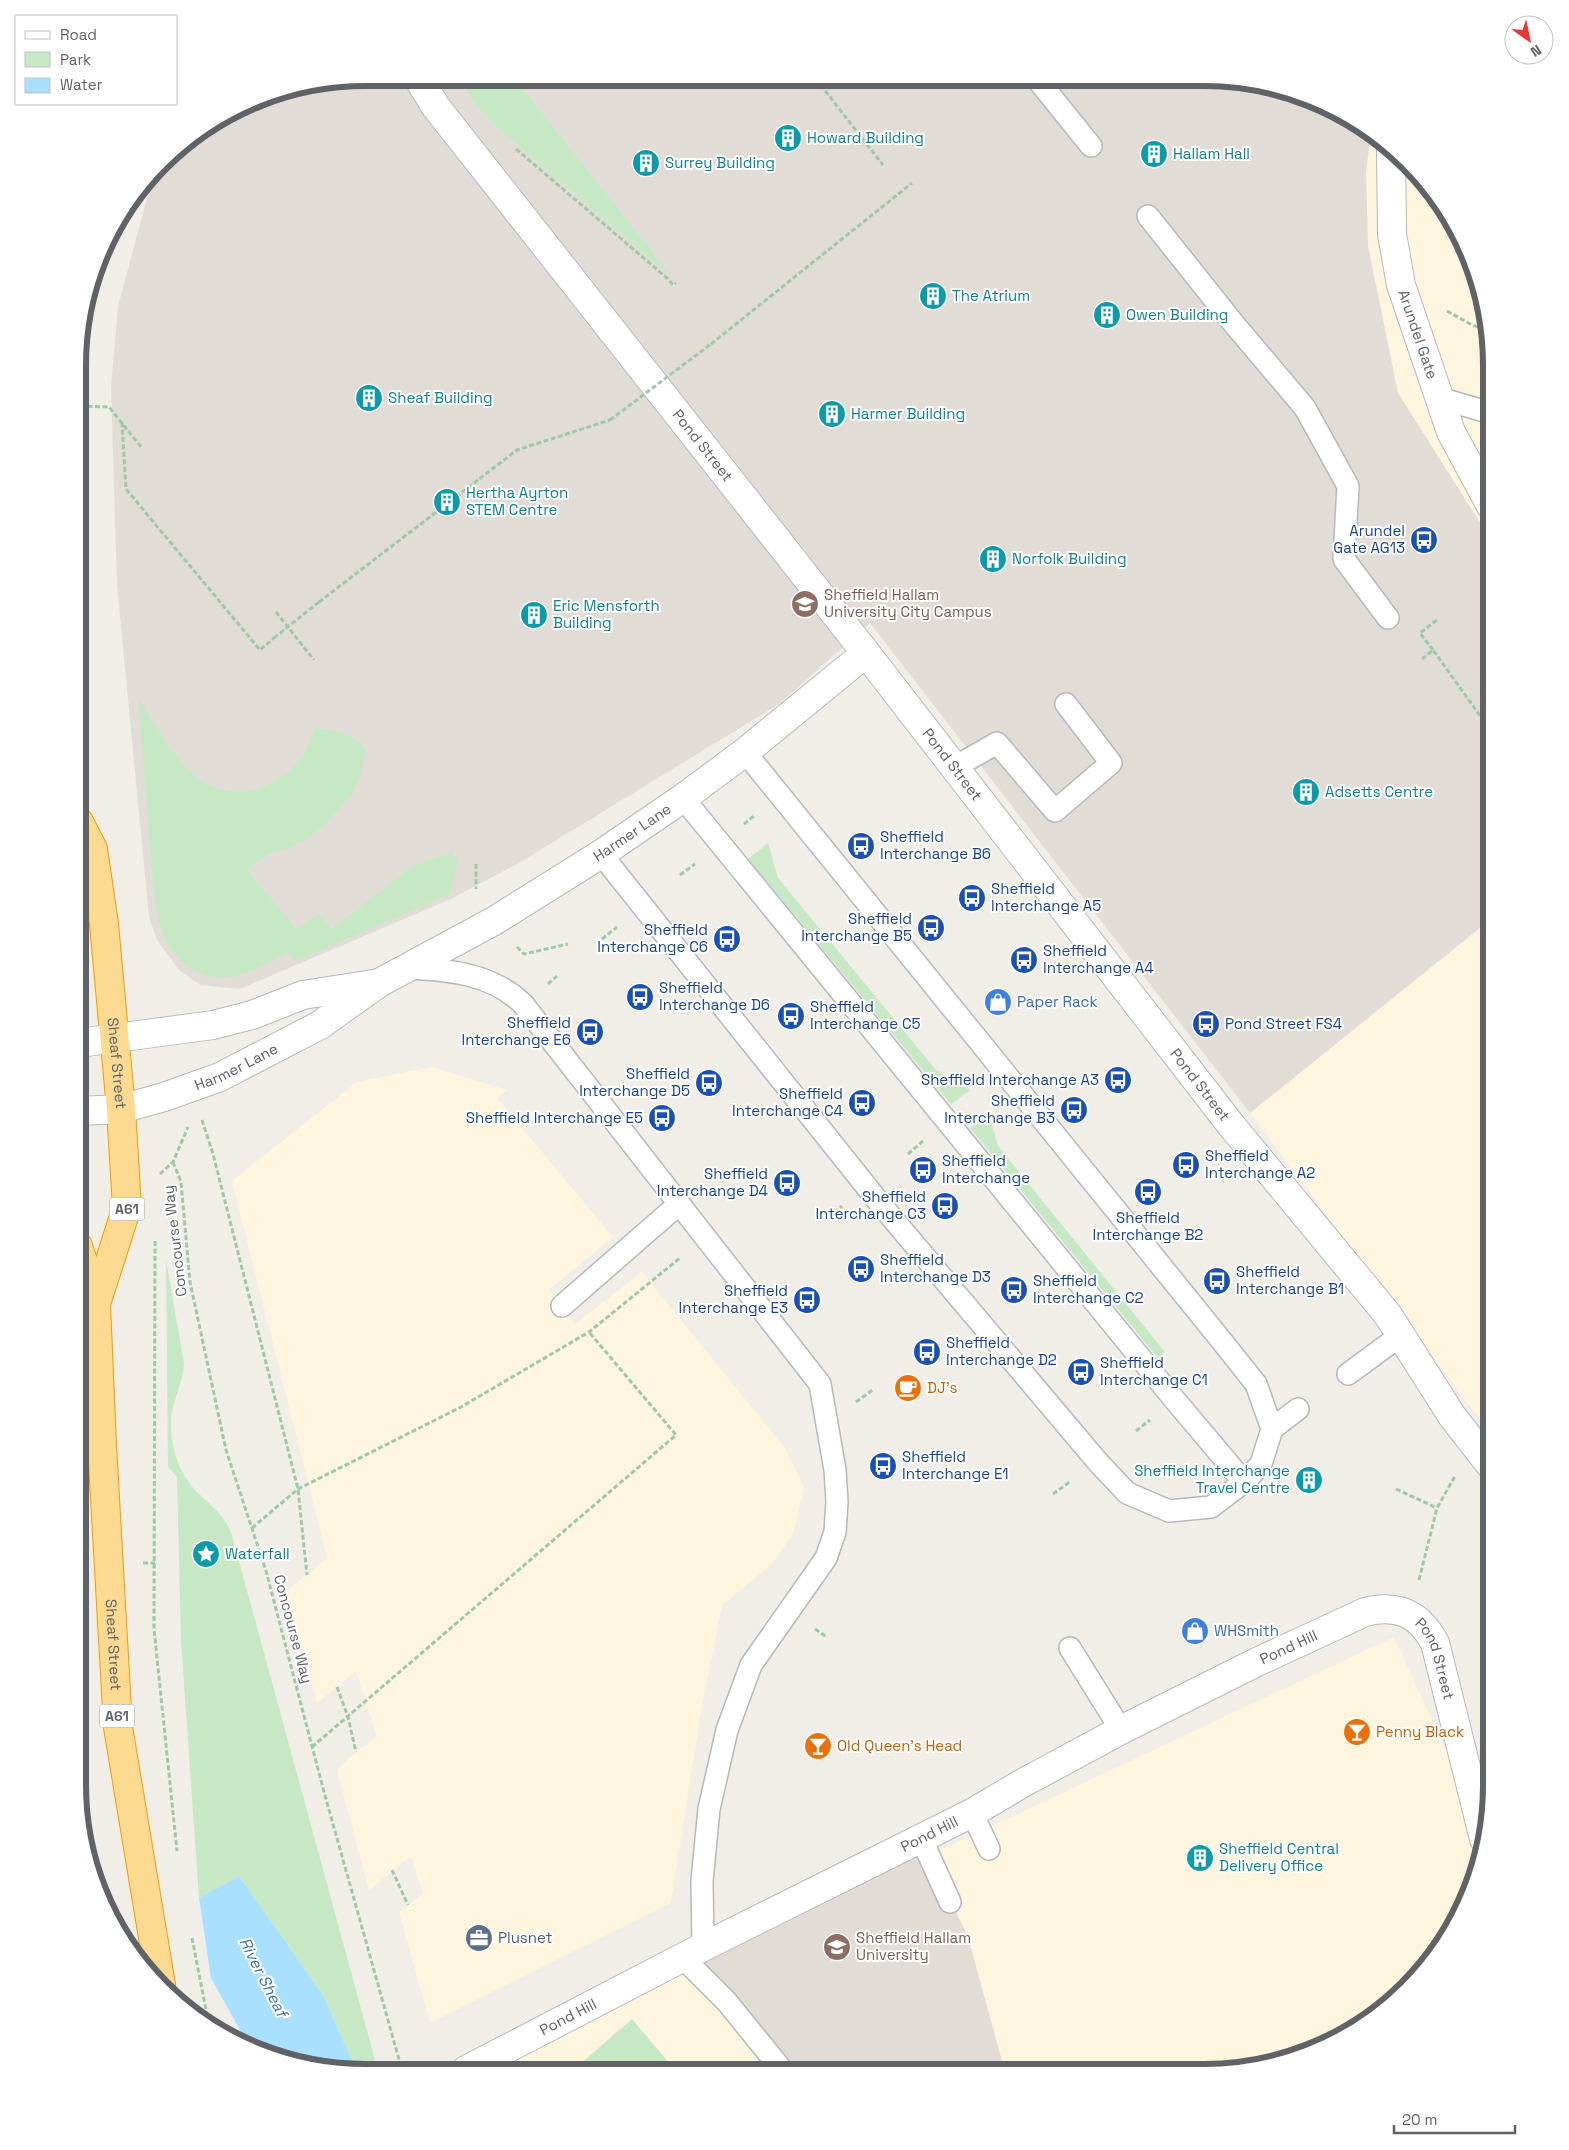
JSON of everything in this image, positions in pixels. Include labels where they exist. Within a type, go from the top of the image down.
[{"type":"highway","name":"Sheaf Street","points":[[86,836],[93,849],[104,924],[121,1109],[127,1207],[96,1304]]},
{"type":"highway","name":"Sheaf Street","points":[[86,1272],[96,1304],[102,1455],[118,1727],[159,1972]]},
{"type":"street","name":"Pond Street","points":[[423,86],[436,107],[866,653],[1231,1125],[1388,1315],[1438,1395],[1483,1457]]},
{"type":"street","name":"Arundel Gate","points":[[1391,159],[1392,234],[1402,285],[1451,432],[1483,491]]},
{"type":"street","name":"Harmer Lane","points":[[86,1112],[121,1109],[164,1097],[220,1077],[320,1025],[379,983],[410,968],[494,921],[601,854],[683,798],[745,752],[866,653]]},
{"type":"street","name":"Harmer Lane","points":[[86,1042],[214,1025],[252,1015],[303,995],[379,983]]},
{"type":"street","name":"Pond Hill","points":[[478,2064],[693,1952],[972,1813],[1121,1730],[1257,1662],[1365,1612],[1381,1608],[1396,1609]]},
{"type":"street","name":"Pond Street","points":[[1396,1609],[1420,1621],[1429,1632],[1434,1643],[1480,1822]]},
{"type":"lane","points":[[1043,86],[1091,146]]},
{"type":"lane","points":[[1148,216],[1234,324],[1305,408],[1348,486],[1344,559],[1388,618]]},
{"type":"lane","points":[[1439,398],[1483,411]]},
{"type":"lane","points":[[955,767],[997,743],[1054,811],[1111,763],[1066,704]]},
{"type":"lane","points":[[745,752],[1256,1384],[1272,1429]]},
{"type":"lane","points":[[683,798],[1244,1482]]},
{"type":"lane","points":[[601,854],[882,1206],[1097,1461],[1127,1493],[1169,1511],[1210,1507],[1244,1482],[1261,1464],[1272,1429],[1298,1409]]},
{"type":"lane","points":[[410,968],[439,969],[469,974],[500,986],[523,1004],[820,1384],[835,1470],[837,1502],[835,1532],[826,1558],[750,1665],[727,1730],[709,1809],[693,1952],[727,2002],[777,2064]]},
{"type":"lane","points":[[562,1306],[679,1204]]},
{"type":"lane","points":[[1348,1374],[1401,1335]]},
{"type":"lane","points":[[1070,1648],[1121,1730]]},
{"type":"lane","points":[[972,1813],[989,1849]]},
{"type":"lane","points":[[922,1838],[950,1902]]},
{"type":"path","points":[[821,86],[883,165]]},
{"type":"path","points":[[509,142],[673,285],[676,283]]},
{"type":"path","points":[[122,422],[126,489],[260,650],[319,602],[517,450],[610,420],[711,344],[912,184]]},
{"type":"path","points":[[86,406],[110,406],[141,447]]},
{"type":"path","points":[[276,612],[314,660]]},
{"type":"path","points":[[1437,620],[1420,633],[1483,720]]},
{"type":"path","points":[[1422,659],[1433,650]]},
{"type":"path","points":[[213,1154],[298,1489],[307,1574]]},
{"type":"path","name":"Concourse Way","points":[[155,1178],[173,1162],[181,1182],[190,1282],[226,1450],[266,1571],[312,1747],[400,2064]]},
{"type":"path","points":[[155,1237],[154,1629],[178,1860]]},
{"type":"path","points":[[252,1528],[298,1489],[461,1407],[589,1332],[705,1238]]},
{"type":"path","points":[[312,1747],[676,1435],[589,1332]]},
{"type":"path","points":[[1396,1609],[1417,1587],[1437,1508],[1454,1477],[1483,1462]]},
{"type":"path","points":[[1396,1489],[1437,1508]]},
{"type":"path","points":[[337,1687],[348,1717],[356,1752]]},
{"type":"path","points":[[392,1870],[408,1906]]},
{"type":"path","points":[[191,1935],[206,2014]]},
{"type":"shaded area","name":"Sheffield Hallam University City Campus","points":[[366,86],[1203,86],[1240,89],[1276,96],[1327,115],[1359,133],[1370,141],[1366,172],[1368,246],[1398,393],[1483,527],[1483,925],[1250,1113],[870,623],[779,704],[519,863],[453,898],[240,989],[200,985],[179,970],[157,940],[149,917],[117,585],[111,387],[118,306],[149,189],[168,168],[210,133],[242,115],[276,101],[329,89]]},
{"type":"shaded area","points":[[1370,141],[1401,168],[1436,210],[1454,242],[1468,276],[1477,311],[1482,347],[1483,527],[1398,393],[1368,246],[1366,172]]},
{"type":"shaded area","points":[[1483,925],[1483,1423],[1250,1113]]},
{"type":"shaded area","points":[[432,1067],[507,1090],[497,1098],[613,1237],[550,1289],[575,1324],[642,1272],[785,1448],[804,1487],[794,1532],[773,1563],[722,1605],[700,1717],[671,1903],[430,2023],[399,1912],[423,1894],[411,1856],[369,1890],[337,1770],[356,1752],[377,1737],[356,1671],[317,1703],[287,1591],[327,1558],[232,1181],[357,1082]]},
{"type":"shaded area","name":"Sheffield Central Delivery Office","points":[[1394,1637],[1479,1825],[1468,1874],[1454,1908],[1436,1940],[1413,1969],[1388,1994],[1359,2017],[1327,2035],[1276,2054],[1240,2061],[1203,2064],[486,2064]]},
{"type":"shaded area","name":"Sheffield Hallam University","points":[[921,1838],[968,1937],[1003,2064],[775,2064],[683,1958]]},
{"type":"green space","points":[[465,86],[520,86],[674,279],[491,122],[473,101]]},
{"type":"green space","points":[[138,698],[172,750],[195,776],[212,786],[231,791],[249,791],[267,785],[283,776],[297,763],[308,747],[314,728],[343,733],[355,739],[366,750],[359,780],[351,795],[325,825],[308,838],[288,849],[268,854],[247,870],[297,930],[318,913],[332,929],[411,867],[452,852],[458,861],[450,894],[294,962],[289,953],[245,973],[227,978],[210,977],[195,971],[171,949],[162,931],[156,907]]},
{"type":"green space","points":[[768,843],[778,878],[936,1070],[970,1090],[951,1104],[748,859]]},
{"type":"green space","points":[[989,1113],[998,1146],[1165,1352],[1158,1358],[970,1128]]},
{"type":"green space","points":[[166,1260],[184,1363],[171,1419],[172,1439],[176,1458],[190,1484],[220,1514],[231,1532],[375,2060],[364,2064],[353,2063],[323,1995],[239,1876],[199,1898],[181,1641],[177,1477],[168,1467]]},
{"type":"green space","points":[[632,2019],[670,2064],[580,2064]]},
{"type":"water","name":"River Sheaf","points":[[239,1876],[323,1995],[353,2063],[293,2054],[243,2035],[211,1978],[199,1898]]},
{"type":"place","name":"Howard Building","points":[[788,138]]},
{"type":"place","name":"Hallam Hall","points":[[1154,154]]},
{"type":"place","name":"Surrey Building","points":[[646,163]]},
{"type":"place","name":"The Atrium","points":[[933,296]]},
{"type":"place","name":"Owen Building","points":[[1107,315]]},
{"type":"place","name":"Sheaf Building","points":[[369,398]]},
{"type":"place","name":"Harmer Building","points":[[832,414]]},
{"type":"place","name":"Hertha Ayrton STEM Centre","points":[[447,502]]},
{"type":"place","name":"Arundel Gate AG13","points":[[1424,540]]},
{"type":"place","name":"Norfolk Building","points":[[993,559]]},
{"type":"place","name":"Sheffield Hallam University City Campus","points":[[805,604]]},
{"type":"place","name":"Eric Mensforth Building","points":[[534,615]]},
{"type":"place","name":"Adsetts Centre","points":[[1306,792]]},
{"type":"place","name":"Sheffield Interchange B6","points":[[861,846]]},
{"type":"place","name":"Sheffield Interchange A5","points":[[972,898]]},
{"type":"place","name":"Sheffield Interchange B5","points":[[931,928]]},
{"type":"place","name":"Sheffield Interchange C6","points":[[727,939]]},
{"type":"place","name":"Sheffield Interchange A4","points":[[1024,960]]},
{"type":"place","name":"Sheffield Interchange D6","points":[[640,997]]},
{"type":"place","name":"Paper Rack","points":[[998,1002]]},
{"type":"place","name":"Sheffield Interchange C5","points":[[791,1016]]},
{"type":"place","name":"Pond Street FS4","points":[[1206,1024]]},
{"type":"place","name":"Sheffield Interchange E6","points":[[590,1032]]},
{"type":"place","name":"Sheffield Interchange A3","points":[[1118,1080]]},
{"type":"place","name":"Sheffield Interchange D5","points":[[709,1083]]},
{"type":"place","name":"Sheffield Interchange C4","points":[[862,1103]]},
{"type":"place","name":"Sheffield Interchange B3","points":[[1074,1110]]},
{"type":"place","name":"Sheffield Interchange E5","points":[[662,1118]]},
{"type":"place","name":"Sheffield Interchange A2","points":[[1186,1165]]},
{"type":"place","name":"Sheffield Interchange","points":[[923,1170]]},
{"type":"place","name":"Sheffield Interchange D4","points":[[787,1183]]},
{"type":"place","name":"Sheffield Interchange B2","points":[[1148,1192]]},
{"type":"place","name":"Sheffield Interchange C3","points":[[945,1206]]},
{"type":"place","name":"Sheffield Interchange D3","points":[[861,1269]]},
{"type":"place","name":"Sheffield Interchange B1","points":[[1217,1281]]},
{"type":"place","name":"Sheffield Interchange C2","points":[[1014,1290]]},
{"type":"place","name":"Sheffield Interchange E3","points":[[807,1300]]},
{"type":"place","name":"Sheffield Interchange D2","points":[[927,1352]]},
{"type":"place","name":"Sheffield Interchange C1","points":[[1081,1372]]},
{"type":"place","name":"DJ’s","points":[[908,1388]]},
{"type":"place","name":"Sheffield Interchange E1","points":[[883,1466]]},
{"type":"place","name":"Sheffield Interchange Travel Centre","points":[[1309,1480]]},
{"type":"place","name":"Waterfall","points":[[206,1554]]},
{"type":"place","name":"WHSmith","points":[[1195,1631]]},
{"type":"place","name":"Penny Black","points":[[1357,1732]]},
{"type":"place","name":"Old Queen's Head","points":[[818,1746]]},
{"type":"place","name":"Sheffield Central Delivery Office","points":[[1200,1858]]},
{"type":"place","name":"Plusnet","points":[[479,1938]]},
{"type":"place","name":"Sheffield Hallam University","points":[[837,1947]]}]
